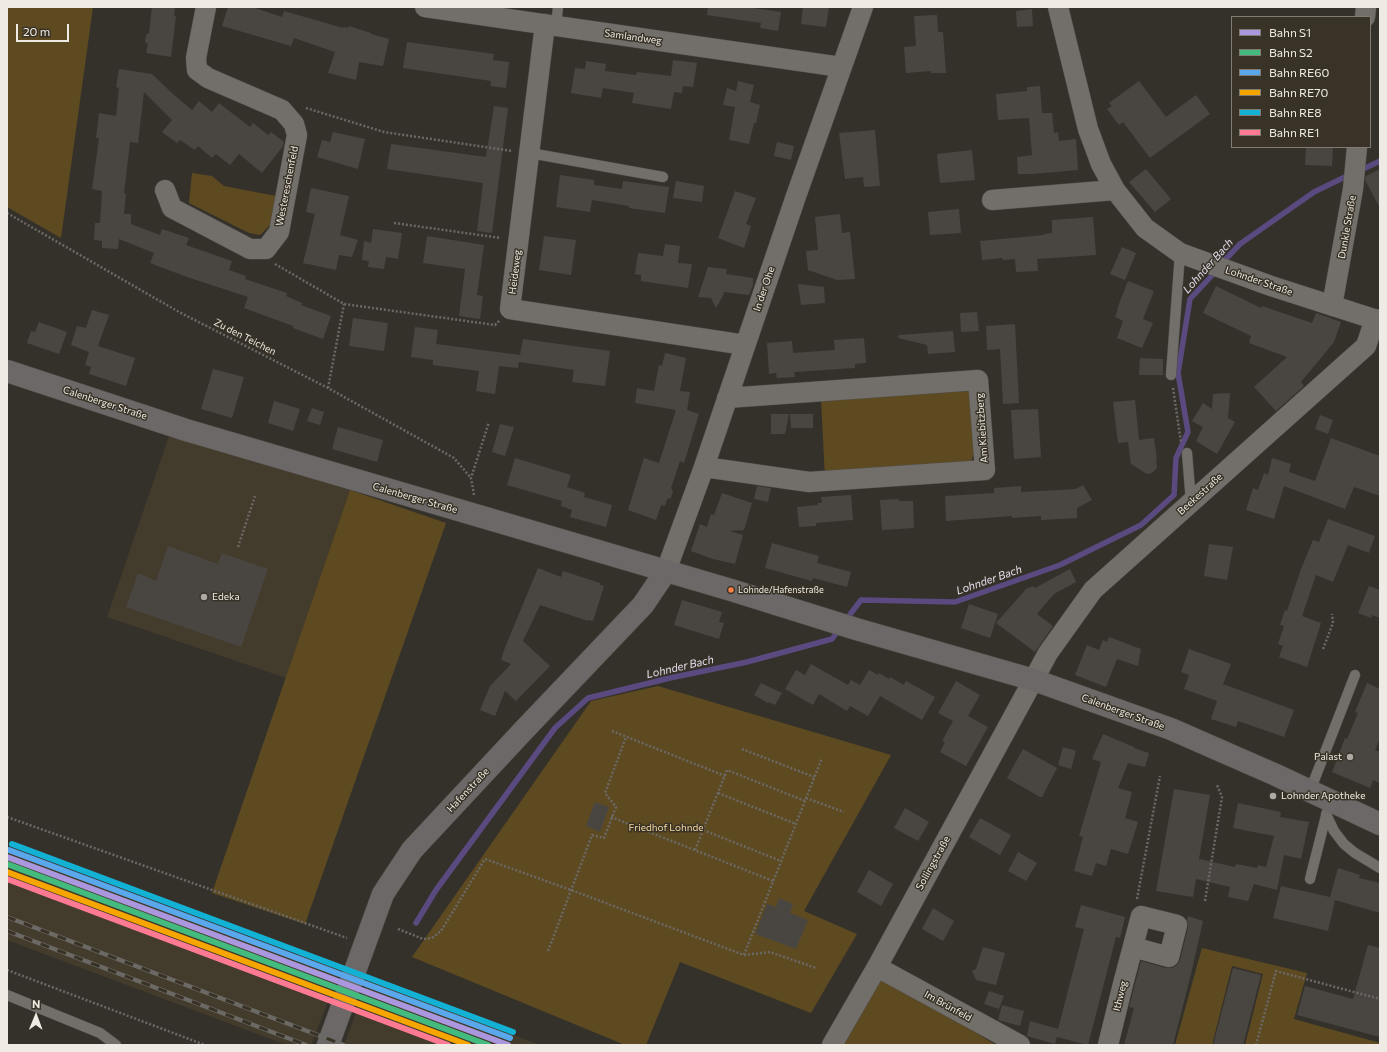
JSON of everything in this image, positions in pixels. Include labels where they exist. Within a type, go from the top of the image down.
[{"type":"street","name":"Westereschenfeld","points":[[206,7],[196,58],[197,70],[208,78],[282,110],[294,124],[297,135],[278,232],[266,249]]},
{"type":"street","name":"Samlandweg","points":[[425,7],[553,19],[841,67]]},
{"type":"street","name":"In der Ohe","points":[[666,571],[704,467],[745,344],[863,7]]},
{"type":"street","name":"Lohnder Straße","points":[[1058,7],[1088,129],[1101,164],[1115,190],[1145,228],[1180,253],[1271,286],[1377,320]]},
{"type":"street","name":"Heideweg","points":[[553,19],[530,153],[510,309],[745,344]]},
{"type":"street","name":"Dunkle Straße","points":[[1332,306],[1353,189],[1356,155]]},
{"type":"street","points":[[165,190],[172,208],[250,249],[266,249]]},
{"type":"street","points":[[992,200],[1115,190]]},
{"type":"street","name":"Beekestraße","points":[[1034,680],[1048,653],[1093,590],[1366,346],[1377,320]]},
{"type":"street","name":"Calenberger Straße","points":[[7,371],[186,430],[666,571],[856,629],[1034,680],[1171,729],[1310,791],[1328,807],[1380,824]]},
{"type":"street","name":"Am Kiebitzberg","points":[[704,467],[808,482],[985,470],[978,380],[727,398]]},
{"type":"street","name":"Hafenstraße","points":[[328,1045],[383,894],[412,850],[643,605],[666,571]]},
{"type":"street","name":"Sollingstraße","points":[[832,1045],[1034,680]]},
{"type":"street","points":[[1133,947],[1169,956],[1177,925],[1141,916]]},
{"type":"street","name":"Ithweg","points":[[1108,1045],[1141,916]]},
{"type":"street","name":"Im Brünfeld","points":[[876,967],[1020,1045]]},
{"type":"lane","points":[[530,153],[663,177]]},
{"type":"lane","points":[[1171,375],[1180,253]]},
{"type":"lane","points":[[1187,453],[1191,502]]},
{"type":"lane","points":[[1310,791],[1355,675]]},
{"type":"lane","points":[[1328,807],[1334,831],[1344,844],[1355,854],[1380,868]]},
{"type":"lane","points":[[1310,879],[1328,807]]},
{"type":"lane","points":[[7,995],[100,1033],[116,1045]]},
{"type":"path","points":[[282,110],[303,108],[384,132],[530,153]]},
{"type":"path","name":"Zu den Teichen","points":[[7,213],[179,312],[328,388],[454,458],[471,478]]},
{"type":"path","points":[[394,223],[519,241]]},
{"type":"path","points":[[266,249],[271,262],[344,304],[495,325],[510,309]]},
{"type":"path","points":[[328,388],[344,304]]},
{"type":"path","points":[[1171,375],[1179,440]]},
{"type":"path","points":[[474,515],[475,503],[471,478],[489,422]]},
{"type":"path","points":[[238,547],[255,496]]},
{"type":"path","points":[[1323,649],[1333,623],[1332,614]]},
{"type":"path","points":[[612,731],[725,776]]},
{"type":"path","points":[[548,951],[592,835],[604,838],[611,817],[616,808],[605,793],[626,737]]},
{"type":"path","points":[[742,748],[814,777]]},
{"type":"path","points":[[744,955],[822,758]]},
{"type":"path","points":[[695,850],[727,770],[805,801]]},
{"type":"path","points":[[1141,916],[1137,902],[1160,776]]},
{"type":"path","points":[[1204,901],[1222,797],[1217,786]]},
{"type":"path","points":[[718,793],[796,824]]},
{"type":"path","points":[[806,798],[844,812]]},
{"type":"path","points":[[7,817],[364,944]]},
{"type":"path","points":[[611,817],[773,881]]},
{"type":"path","points":[[703,830],[781,861]]},
{"type":"path","points":[[398,929],[423,939],[432,938],[441,931],[485,859],[744,955],[770,952],[816,968]]},
{"type":"path","points":[[7,970],[205,1045]]},
{"type":"path","points":[[1256,1045],[1276,971],[1380,999]]},
{"type":"shaded area","points":[[169,436],[174,436],[350,490],[286,678],[107,617]]},
{"type":"shaded area","points":[[7,847],[297,957],[299,954],[341,969],[311,1045],[288,1045],[281,1043],[7,940]]},
{"type":"shaded area","points":[[368,979],[453,1013],[465,1013],[480,1019],[490,1026],[540,1045],[344,1045]]},
{"type":"green space","points":[[7,7],[93,7],[61,238],[7,207]]},
{"type":"green space","points":[[192,173],[212,176],[224,186],[276,196],[270,225],[260,235],[249,233],[189,203]]},
{"type":"green space","points":[[970,391],[975,451],[969,467],[825,478],[821,399]]},
{"type":"green space","points":[[350,490],[446,523],[305,924],[212,893]]},
{"type":"green space","name":"Friedhof Lohnde","points":[[658,686],[891,755],[804,911],[857,934],[811,1013],[680,962],[646,1045],[625,1045],[412,957],[591,701]]},
{"type":"green space","points":[[1202,948],[1307,973],[1294,1019],[1380,1043],[1380,1045],[1245,1045],[1263,974],[1232,966],[1212,1045],[1175,1045]]},
{"type":"green space","points":[[879,975],[996,1045],[838,1045]]},
{"type":"building","points":[[152,7],[175,7],[174,16],[176,16],[171,57],[146,53],[148,44],[145,42],[146,35],[149,33]]},
{"type":"building","points":[[228,7],[252,7],[282,17],[284,11],[343,28],[348,28],[349,26],[389,39],[383,66],[359,62],[356,80],[328,73],[335,52],[294,38],[291,46],[222,26]]},
{"type":"building","points":[[708,7],[746,7],[781,12],[778,31],[760,28],[761,23],[707,15]]},
{"type":"building","points":[[803,7],[829,7],[826,27],[801,24]]},
{"type":"building","points":[[1032,9],[1033,26],[1017,27],[1016,11]]},
{"type":"building","points":[[937,15],[938,32],[943,32],[946,73],[931,73],[931,71],[906,73],[904,47],[916,46],[914,16]]},
{"type":"building","points":[[407,42],[494,54],[493,60],[509,62],[506,88],[490,86],[491,81],[403,68]]},
{"type":"building","points":[[673,60],[697,63],[693,87],[683,86],[682,93],[674,92],[671,109],[632,103],[634,93],[603,88],[601,98],[571,93],[575,68],[585,69],[586,61],[606,64],[605,71],[636,75],[637,72],[671,76]]},
{"type":"building","points":[[119,69],[152,74],[192,110],[199,101],[212,112],[219,103],[250,127],[253,123],[268,135],[271,132],[284,142],[283,146],[262,173],[239,154],[230,165],[216,154],[212,158],[198,146],[195,150],[180,140],[177,143],[162,132],[172,120],[144,92],[138,143],[130,142],[124,193],[126,194],[124,214],[131,214],[131,224],[160,235],[162,229],[189,238],[186,245],[232,261],[229,270],[246,276],[245,279],[287,293],[286,296],[302,303],[301,305],[331,316],[323,339],[244,308],[248,297],[150,263],[154,253],[119,239],[118,249],[102,248],[102,241],[94,240],[95,223],[100,223],[102,191],[92,189],[99,138],[96,138],[99,113],[116,116],[119,88],[116,87]]},
{"type":"building","points":[[738,81],[754,85],[750,102],[760,105],[749,144],[729,140],[735,107],[723,105],[727,88],[736,91]]},
{"type":"building","points":[[1139,81],[1166,117],[1196,95],[1210,114],[1150,158],[1123,122],[1119,125],[1107,109],[1112,106],[1109,103]]},
{"type":"building","points":[[1040,86],[1042,113],[1052,113],[1054,133],[1058,132],[1059,141],[1076,139],[1078,170],[1018,174],[1017,157],[1032,155],[1029,118],[998,120],[996,94],[1027,91],[1027,87]]},
{"type":"building","points":[[494,106],[508,108],[492,233],[477,231],[483,183],[387,169],[391,144],[486,157]]},
{"type":"building","points":[[875,130],[880,186],[864,187],[863,177],[845,179],[839,133]]},
{"type":"building","points":[[333,132],[365,139],[358,169],[317,157],[322,140],[330,142]]},
{"type":"building","points":[[777,142],[794,146],[791,160],[774,156]]},
{"type":"building","points":[[1306,148],[1333,148],[1332,166],[1305,165]]},
{"type":"building","points":[[972,150],[975,180],[940,183],[937,154]]},
{"type":"building","points":[[1146,169],[1171,199],[1155,212],[1129,182]]},
{"type":"building","points":[[1380,169],[1380,208],[1365,180],[1366,176]]},
{"type":"building","points":[[560,175],[594,180],[594,185],[622,189],[623,181],[669,187],[665,213],[629,208],[629,206],[592,200],[590,212],[556,207]]},
{"type":"building","points":[[676,181],[704,186],[702,202],[673,198]]},
{"type":"building","points":[[311,188],[349,196],[340,235],[358,240],[352,257],[339,255],[336,270],[303,263],[315,214],[306,212]]},
{"type":"building","points":[[735,191],[756,198],[746,224],[751,226],[744,248],[718,238]]},
{"type":"building","points":[[959,209],[961,233],[930,235],[928,212]]},
{"type":"building","points":[[840,214],[842,233],[850,232],[855,279],[837,280],[808,270],[806,251],[818,250],[815,217]]},
{"type":"building","points":[[1093,217],[1096,255],[1037,259],[1038,271],[1016,272],[1015,259],[1003,260],[1002,258],[982,260],[980,241],[1044,235],[1052,233],[1052,220]]},
{"type":"building","points":[[373,229],[402,233],[398,259],[386,257],[384,269],[368,267],[369,261],[362,260],[364,241],[371,243]]},
{"type":"building","points":[[427,236],[484,245],[477,295],[483,296],[480,319],[459,316],[465,269],[423,263]]},
{"type":"building","points":[[544,236],[576,240],[571,275],[539,270]]},
{"type":"building","points":[[665,244],[680,246],[678,263],[692,264],[688,288],[641,281],[641,275],[635,274],[638,253],[663,256]]},
{"type":"building","points":[[1122,247],[1136,253],[1125,280],[1110,274]]},
{"type":"building","points":[[708,267],[727,269],[726,274],[753,278],[753,285],[749,295],[724,292],[716,308],[711,298],[698,297]]},
{"type":"building","points":[[1128,281],[1154,291],[1143,319],[1153,323],[1142,348],[1117,338],[1123,321],[1115,317]]},
{"type":"building","points":[[798,284],[824,287],[825,303],[801,305]]},
{"type":"building","points":[[1216,286],[1261,308],[1262,306],[1312,323],[1316,313],[1341,322],[1334,342],[1301,382],[1304,386],[1276,411],[1254,387],[1287,357],[1249,343],[1251,336],[1203,313]]},
{"type":"building","points":[[92,310],[109,315],[98,346],[135,358],[126,386],[89,374],[91,367],[85,365],[89,352],[71,345],[77,326],[86,328]]},
{"type":"building","points":[[977,312],[979,331],[961,332],[960,313]]},
{"type":"building","points":[[353,318],[388,323],[384,351],[349,346]]},
{"type":"building","points":[[39,322],[67,332],[59,354],[27,343],[31,331],[35,332]]},
{"type":"building","points":[[1015,324],[1019,403],[1003,404],[1000,349],[987,350],[986,326]]},
{"type":"building","points":[[415,327],[438,330],[436,344],[520,355],[523,339],[610,351],[605,386],[572,382],[574,370],[519,362],[518,368],[499,366],[495,394],[476,391],[479,371],[433,365],[433,360],[411,357]]},
{"type":"building","points":[[953,331],[955,352],[928,354],[927,345],[898,338],[899,335]]},
{"type":"building","points":[[864,338],[866,363],[855,364],[855,368],[794,372],[795,377],[777,378],[776,373],[769,374],[767,343],[792,341],[793,353],[835,350],[834,340]]},
{"type":"building","points":[[665,353],[686,358],[680,391],[690,392],[687,410],[699,414],[684,463],[680,461],[671,488],[673,491],[671,498],[667,499],[665,506],[661,505],[656,520],[628,510],[644,458],[659,463],[676,410],[635,403],[637,388],[654,391],[659,365],[662,366]]},
{"type":"building","points":[[1140,358],[1163,359],[1163,375],[1139,375]]},
{"type":"building","points":[[213,369],[244,377],[232,418],[201,409]]},
{"type":"building","points":[[1230,393],[1228,418],[1235,422],[1217,454],[1196,441],[1203,427],[1192,421],[1203,403],[1212,409],[1213,394]]},
{"type":"building","points":[[1135,400],[1139,440],[1154,438],[1157,468],[1152,473],[1147,474],[1131,464],[1128,442],[1118,443],[1113,402]]},
{"type":"building","points":[[274,401],[300,409],[293,431],[268,423]]},
{"type":"building","points":[[312,408],[324,412],[320,425],[307,421]]},
{"type":"building","points":[[1038,409],[1041,457],[1014,459],[1011,410]]},
{"type":"building","points":[[771,414],[789,414],[785,434],[771,434]]},
{"type":"building","points":[[790,414],[813,414],[813,428],[791,428]]},
{"type":"building","points":[[1320,415],[1333,420],[1328,434],[1315,429]]},
{"type":"building","points":[[500,424],[514,427],[505,456],[492,452]]},
{"type":"building","points":[[338,427],[383,440],[377,462],[332,449]]},
{"type":"building","points":[[1331,438],[1380,456],[1380,496],[1354,487],[1345,509],[1284,486],[1274,519],[1246,510],[1253,488],[1258,490],[1264,473],[1268,475],[1272,458],[1291,464],[1289,472],[1315,481]]},
{"type":"building","points":[[515,458],[571,475],[567,487],[585,493],[584,497],[612,505],[606,527],[570,517],[572,510],[561,506],[562,501],[507,485]]},
{"type":"building","points":[[1083,485],[1092,500],[1077,508],[1077,518],[1041,520],[1041,516],[1012,518],[1012,516],[946,521],[945,496],[994,493],[994,488],[1021,486],[1021,492],[1076,489]]},
{"type":"building","points":[[757,486],[771,488],[768,502],[754,499]]},
{"type":"building","points":[[722,493],[752,503],[744,530],[729,531],[743,535],[735,564],[713,559],[691,551],[700,524],[707,527],[711,514],[714,515]]},
{"type":"building","points":[[851,495],[853,520],[816,523],[816,526],[799,527],[797,507],[818,505],[818,503],[822,503],[821,497]]},
{"type":"building","points":[[899,499],[899,501],[913,501],[914,528],[882,530],[880,500]]},
{"type":"building","points":[[1328,519],[1375,536],[1369,553],[1348,545],[1333,582],[1316,575],[1302,616],[1321,623],[1307,667],[1279,657],[1283,646],[1278,644],[1284,626],[1280,625],[1285,610],[1287,611],[1301,569],[1313,540],[1319,542]]},
{"type":"building","points":[[772,543],[819,556],[817,563],[851,572],[847,587],[813,578],[812,581],[765,568]]},
{"type":"building","points":[[1209,544],[1233,547],[1227,580],[1204,576]]},
{"type":"building","name":"Edeka","points":[[168,546],[218,564],[222,553],[268,569],[241,647],[126,607],[138,573],[156,581]]},
{"type":"building","points":[[538,568],[561,577],[563,571],[600,583],[600,585],[604,586],[593,621],[588,621],[540,605],[523,641],[550,666],[516,701],[505,691],[495,716],[480,710],[490,686],[511,664],[501,660]]},
{"type":"building","points":[[1070,569],[1076,582],[1054,594],[1037,614],[1053,626],[1035,652],[996,623],[1026,589],[1033,586],[1035,588]]},
{"type":"building","points":[[1369,586],[1380,590],[1380,618],[1372,615],[1371,618],[1358,613]]},
{"type":"building","points":[[682,600],[722,612],[719,622],[724,623],[719,639],[674,625]]},
{"type":"building","points":[[969,604],[998,614],[990,638],[961,628]]},
{"type":"building","points":[[1109,637],[1141,649],[1138,666],[1117,659],[1106,687],[1075,675],[1087,645],[1099,650],[1103,640],[1107,642]]},
{"type":"building","points":[[1189,649],[1231,664],[1223,684],[1294,710],[1284,737],[1238,721],[1236,727],[1211,719],[1217,701],[1184,689],[1189,675],[1181,672]]},
{"type":"building","points":[[811,664],[848,685],[851,680],[860,685],[869,670],[878,675],[879,673],[889,679],[890,677],[904,685],[906,681],[935,697],[922,720],[880,696],[868,716],[850,706],[847,711],[819,694],[813,705],[785,689],[796,670],[805,675]]},
{"type":"building","points":[[956,681],[980,695],[968,716],[988,727],[966,766],[940,752],[945,742],[942,741],[953,721],[938,713]]},
{"type":"building","points":[[761,683],[782,693],[775,705],[769,702],[768,703],[754,695]]},
{"type":"building","points":[[1367,683],[1380,689],[1380,738],[1375,750],[1380,752],[1380,783],[1373,780],[1370,788],[1332,772],[1345,738],[1347,739],[1358,713],[1355,712]]},
{"type":"building","points":[[1103,734],[1149,753],[1145,767],[1128,763],[1118,788],[1132,792],[1125,818],[1138,822],[1128,854],[1111,849],[1106,866],[1096,863],[1092,876],[1074,871],[1083,837],[1079,836],[1101,762],[1092,759]]},
{"type":"building","points":[[1063,747],[1076,751],[1071,769],[1058,765]]},
{"type":"building","points":[[1023,749],[1057,768],[1042,797],[1007,778]]},
{"type":"building","points":[[1174,789],[1210,795],[1199,859],[1235,867],[1236,864],[1257,868],[1258,865],[1266,867],[1274,836],[1233,828],[1238,803],[1281,812],[1280,817],[1309,822],[1301,859],[1284,855],[1277,890],[1254,884],[1248,901],[1228,897],[1230,887],[1196,879],[1193,897],[1156,891]]},
{"type":"building","points":[[595,802],[609,807],[600,832],[586,826]]},
{"type":"building","points":[[905,808],[929,822],[918,841],[894,828]]},
{"type":"building","points":[[980,818],[1011,835],[1000,855],[969,837]]},
{"type":"building","points":[[1018,852],[1037,863],[1026,881],[1008,871]]},
{"type":"building","points":[[1338,868],[1360,875],[1359,878],[1380,883],[1380,913],[1335,900],[1328,931],[1273,918],[1281,886],[1330,897]]},
{"type":"building","points":[[869,870],[893,884],[881,906],[857,892]]},
{"type":"building","points":[[779,898],[793,904],[790,913],[808,920],[796,949],[755,934],[767,904],[776,907]]},
{"type":"building","points":[[1081,905],[1125,917],[1120,938],[1116,937],[1088,1045],[1057,1037],[1055,1044],[1027,1036],[1030,1021],[1058,1029],[1084,929],[1075,927]]},
{"type":"building","points":[[933,908],[954,921],[943,941],[922,929]]},
{"type":"building","points":[[1188,916],[1203,921],[1173,1045],[1124,1045],[1134,1008],[1129,1007],[1141,961],[1166,968],[1172,968],[1177,965],[1180,960],[1188,928]]},
{"type":"building","points":[[1368,945],[1380,948],[1380,1037],[1297,1015],[1305,986],[1353,999]]},
{"type":"building","points":[[983,947],[1005,953],[996,985],[976,980],[972,971],[976,969]]},
{"type":"building","points":[[1233,968],[1261,975],[1243,1045],[1213,1045]]},
{"type":"building","points":[[989,991],[1004,996],[999,1009],[984,1004]]},
{"type":"building","points":[[1002,1005],[1024,1011],[1020,1026],[998,1020]]},
{"type":"waterway","name":"Lohnder Bach","points":[[1359,171],[1380,161]]},
{"type":"waterway","name":"Lohnder Bach","points":[[1222,263],[1240,244],[1314,192],[1351,174]]},
{"type":"waterway","name":"Lohnder Bach","points":[[845,621],[861,600],[955,602],[1060,565],[1141,525],[1174,495],[1176,458],[1188,432],[1178,373],[1190,299],[1217,270]]},
{"type":"waterway","name":"Lohnder Bach","points":[[416,923],[436,890],[555,728],[588,698],[670,678],[747,662],[832,639],[840,628]]},
{"type":"railway","points":[[7,917],[344,1045]]},
{"type":"railway","points":[[7,931],[306,1045]]},
{"type":"rail line","name":"RE8","points":[[12,844],[513,1032]]},
{"type":"rail line","name":"RE60","points":[[9,850],[510,1038]]},
{"type":"rail line","name":"S1","points":[[7,857],[508,1045]]},
{"type":"rail line","name":"S2","points":[[7,864],[488,1045]]},
{"type":"rail line","name":"RE70","points":[[7,872],[468,1045]]},
{"type":"rail line","name":"RE1","points":[[7,879],[448,1045]]},
{"type":"place","name":"Lohnde/Hafenstraße","points":[[731,590]]},
{"type":"place","name":"Edeka","points":[[204,597]]},
{"type":"place","name":"Palast","points":[[1350,757]]},
{"type":"place","name":"Lohnder Apotheke","points":[[1273,796]]}]
